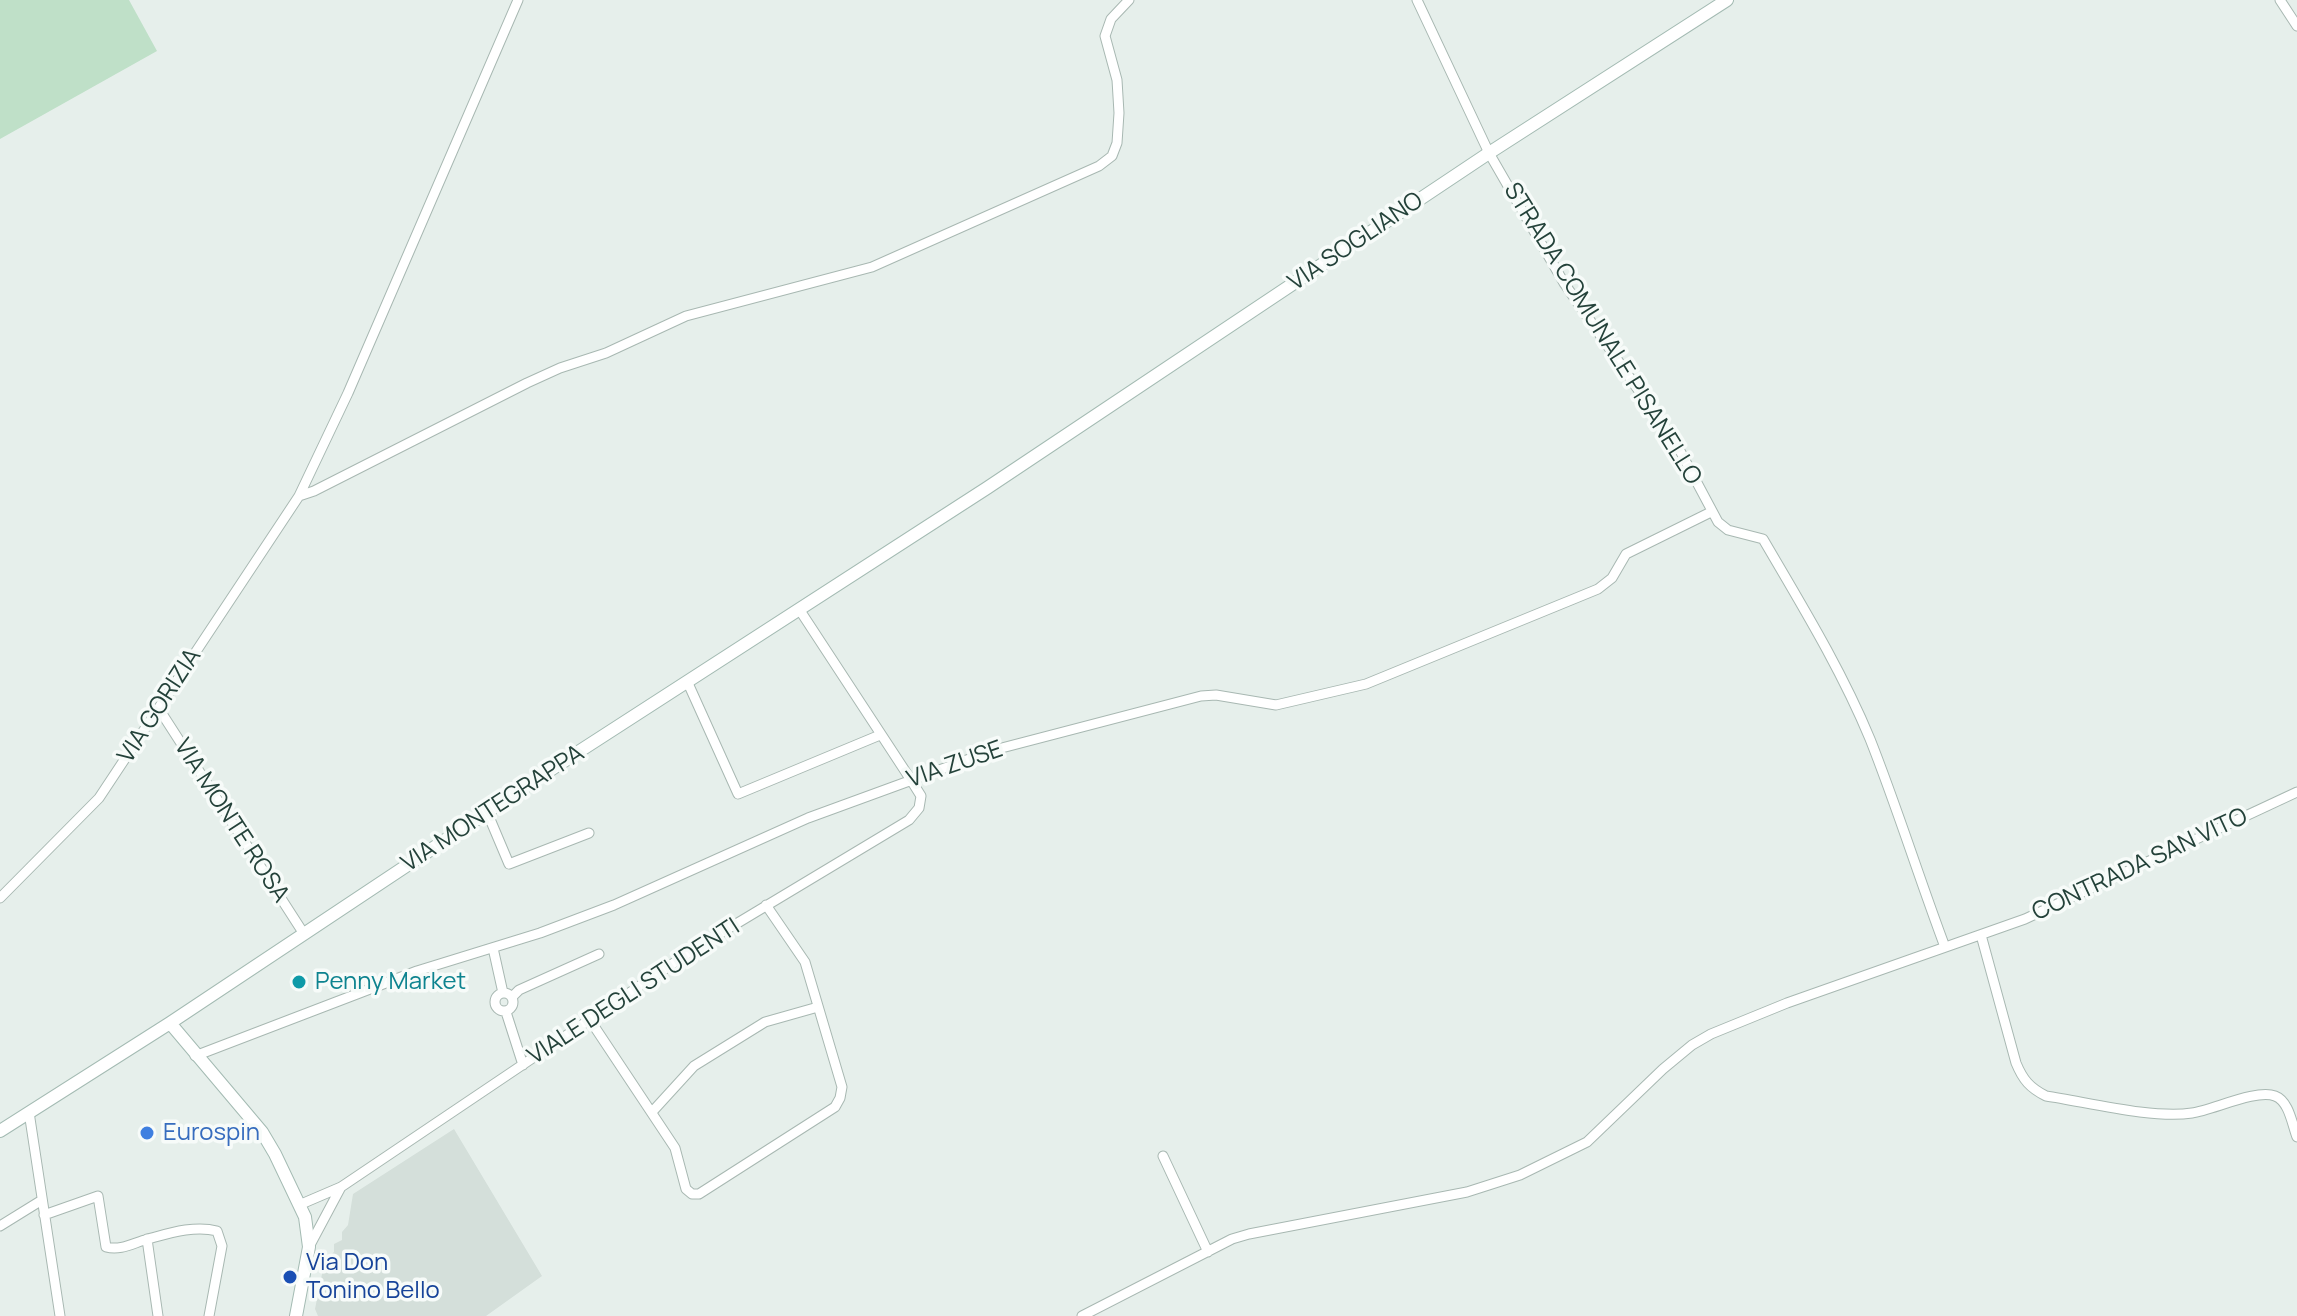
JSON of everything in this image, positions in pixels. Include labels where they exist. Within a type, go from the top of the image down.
[{"type":"main road","name":"VIA SOGLIANO","points":[[987,488],[1489,153],[1727,0]]},
{"type":"main road","name":"VIA MONTEGRAPPA","points":[[0,1131],[987,488]]},
{"type":"main road","points":[[170,1023],[262,1132],[305,1217],[309,1247],[296,1316]]},
{"type":"street","name":"VIA GORIZIA","points":[[0,898],[99,798],[299,496],[348,393],[518,0]]},
{"type":"street","points":[[299,496],[527,383],[606,353],[686,316],[872,267],[1099,166],[1112,156],[1117,143],[1119,113],[1117,80],[1105,36],[1111,19],[1129,0]]},
{"type":"street","name":"STRADA COMUNALE PISANELLO","points":[[1417,0],[1489,153],[1564,283],[1678,447],[1711,512],[1728,530],[1763,539],[1846,686],[1875,753],[1945,947]]},
{"type":"street","points":[[2280,0],[2297,26]]},
{"type":"street","name":"VIA ZUSE","points":[[195,1056],[327,1004],[614,905],[795,824],[994,750],[1201,696],[1225,696],[1276,705],[1366,684],[1598,589],[1612,578],[1626,554],[1711,512]]},
{"type":"street","points":[[799,609],[911,780]]},
{"type":"street","points":[[687,681],[738,794],[880,735]]},
{"type":"street","name":"VIA MONTE ROSA","points":[[159,709],[304,934]]},
{"type":"street","name":"VIALE DEGLI STUDENTI","points":[[299,1205],[341,1187],[696,948],[909,820],[919,808],[921,796],[911,780]]},
{"type":"street","name":"CONTRADA SAN VITO","points":[[1082,1316],[1249,1234],[1467,1192],[1520,1175],[1587,1142],[1663,1069],[1711,1034],[2059,905],[2297,792]]},
{"type":"street","points":[[487,812],[509,864],[589,833]]},
{"type":"street","points":[[590,1020],[675,1148],[686,1189],[692,1194],[699,1194],[835,1107],[842,1087],[805,962],[766,905]]},
{"type":"street","points":[[1981,935],[2016,1063],[2023,1080],[2033,1089],[2046,1096],[2176,1115],[2218,1108],[2263,1094],[2276,1096],[2284,1101],[2297,1137]]},
{"type":"street","points":[[493,948],[511,1008],[506,1012]]},
{"type":"street","points":[[523,1065],[506,1012],[496,1007],[495,1001],[599,954]]},
{"type":"street","points":[[652,1112],[694,1066],[765,1022],[818,1007]]},
{"type":"street","points":[[29,1112],[60,1316]]},
{"type":"street","points":[[1163,1156],[1208,1252]]},
{"type":"street","points":[[309,1247],[341,1187]]},
{"type":"street","points":[[44,1215],[98,1196],[106,1247],[117,1249],[203,1227],[217,1231],[222,1246],[209,1316]]},
{"type":"street","points":[[0,1226],[42,1200]]},
{"type":"street","points":[[147,1239],[158,1316]]},
{"type":"shaded area","points":[[454,1129],[542,1276],[486,1316],[318,1316],[315,1309],[325,1259],[334,1252],[334,1244],[342,1240],[353,1194]]},
{"type":"green space","points":[[0,0],[129,0],[157,51],[0,139]]},
{"type":"place","name":"Penny Market","points":[[299,982]]},
{"type":"place","name":"Eurospin","points":[[147,1133]]},
{"type":"place","name":"Via Don Tonino Bello","points":[[290,1277]]}]
